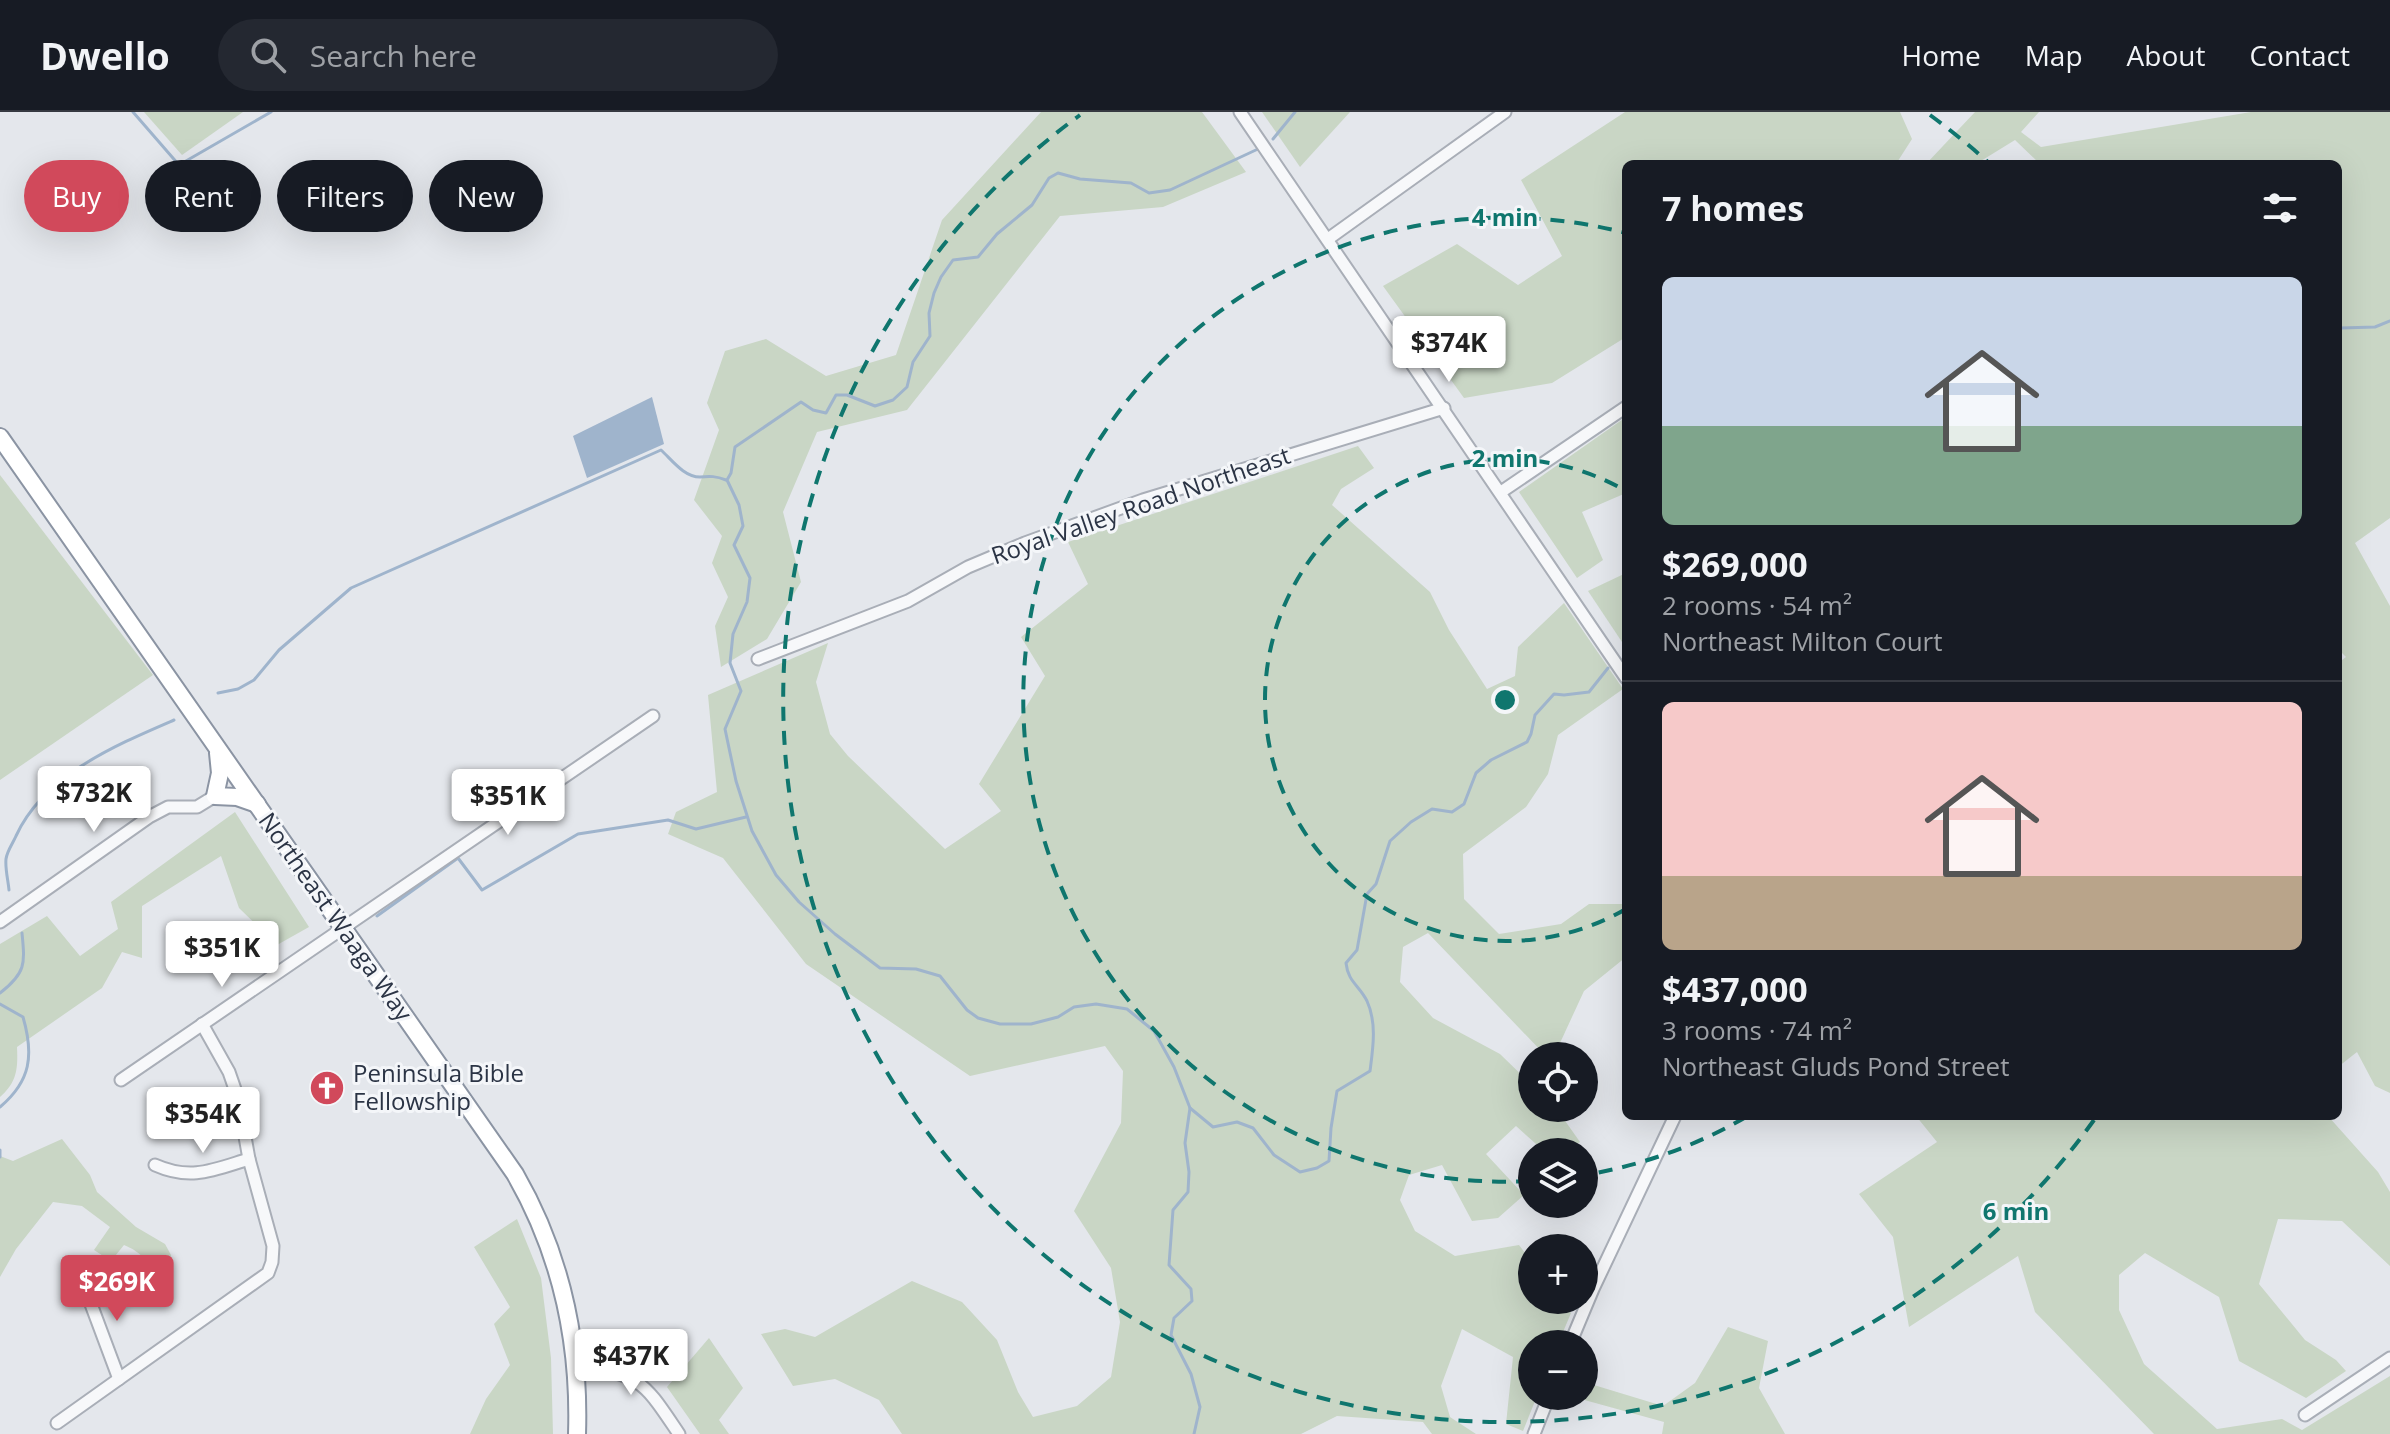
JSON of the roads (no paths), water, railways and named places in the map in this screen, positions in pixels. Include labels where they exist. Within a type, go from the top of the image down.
[{"type":"highway","name":"Northeast Waaga Way","points":[[0,437],[528,1197],[550,1251],[570,1319],[576,1368],[577,1434]]},
{"type":"highway","points":[[215,745],[220,773],[215,796],[237,797],[257,804]]},
{"type":"street","points":[[1240,112],[1622,672]]},
{"type":"street","points":[[1328,239],[1505,112]]},
{"type":"street","name":"Royal Valley Road Northeast","points":[[758,659],[908,601],[945,579],[1009,549],[1143,500],[1444,408]]},
{"type":"street","points":[[1501,492],[1622,410]]},
{"type":"street","points":[[121,1080],[653,716]]},
{"type":"street","points":[[0,922],[149,817],[168,807],[197,807],[215,796]]},
{"type":"street","points":[[57,1423],[268,1273],[272,1262],[273,1246],[249,1159],[238,1098],[229,1072],[202,1024]]},
{"type":"street","points":[[1576,1330],[1673,1120]]},
{"type":"street","points":[[155,1165],[174,1174],[191,1174],[249,1159]]},
{"type":"street","points":[[82,1280],[119,1379]]},
{"type":"street","points":[[2305,1415],[2390,1358]]},
{"type":"street","points":[[576,1368],[599,1369],[626,1375],[637,1381],[654,1395],[679,1434]]},
{"type":"street","points":[[1534,1434],[1543,1410]]},
{"type":"water","points":[[652,397],[664,444],[587,478],[573,436]]},
{"type":"waterway","points":[[133,112],[179,165],[271,112]]},
{"type":"waterway","points":[[1273,139],[1295,112]]},
{"type":"waterway","points":[[1194,1434],[1200,1407],[1191,1374],[1171,1335],[1174,1318],[1192,1301],[1191,1289],[1169,1265],[1173,1210],[1188,1192],[1189,1172],[1185,1143],[1190,1108],[1174,1067],[1154,1031],[1127,1009],[1096,1004],[1074,1007],[1058,1017],[1031,1024],[1000,1024],[978,1018],[967,1010],[940,976],[916,969],[880,968],[799,902],[776,875],[752,831],[736,781],[725,729],[741,691],[730,663],[733,634],[747,602],[750,578],[734,545],[743,526],[739,505],[727,480],[735,447],[801,402],[813,410],[826,413],[836,395],[847,395],[875,406],[893,400],[907,387],[913,362],[930,336],[929,313],[941,277],[953,260],[978,257],[997,234],[1032,205],[1049,178],[1058,173],[1080,179],[1131,183],[1149,193],[1170,190],[1258,149]]},
{"type":"waterway","points":[[2342,328],[2375,327],[2390,321]]},
{"type":"waterway","points":[[218,693],[238,689],[254,680],[279,650],[351,588],[661,450],[689,474],[726,480]]},
{"type":"waterway","points":[[1190,1108],[1213,1127],[1237,1122],[1253,1128],[1274,1155],[1300,1172],[1329,1161],[1337,1091],[1370,1071],[1372,1018],[1367,1001],[1351,979],[1346,963],[1357,950],[1367,894],[1376,884],[1390,841],[1432,809],[1452,812],[1464,804],[1476,773],[1491,760],[1527,742],[1535,715],[1554,694],[1589,692],[1608,668]]},
{"type":"waterway","points":[[9,890],[8,853],[28,815],[44,796],[84,764],[174,720]]},
{"type":"waterway","points":[[377,916],[458,858],[482,890],[578,834],[668,820],[696,829],[746,817]]},
{"type":"waterway","points":[[0,993],[15,980],[22,967],[22,933]]},
{"type":"waterway","points":[[0,1004],[23,1017],[29,1055],[24,1077],[0,1107]]},
{"type":"waterway","points":[[0,1150],[0,1157]]},
{"type":"place","name":"Peninsula Bible Fellowship","points":[[327,1088]]}]
